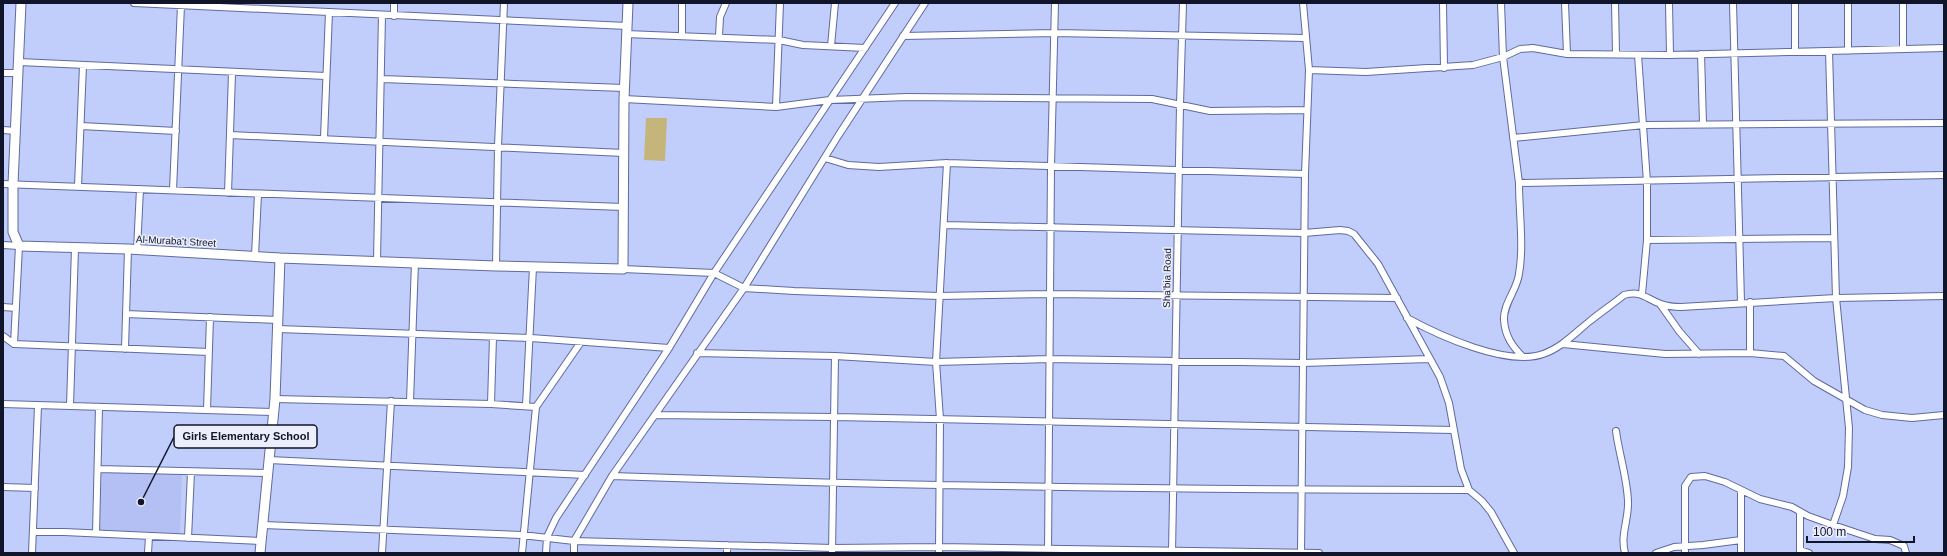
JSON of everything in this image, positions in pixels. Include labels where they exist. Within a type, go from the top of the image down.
[{"type":"street","points":[[14,344],[19,246],[13,232],[13,184],[21,3]]},
{"type":"street","points":[[134,3],[273,6],[329,12],[504,21],[682,35],[779,40],[803,45],[865,48]]},
{"type":"street","points":[[394,3],[394,16]]},
{"type":"street","points":[[496,266],[498,146],[504,3]]},
{"type":"street","points":[[628,3],[624,88],[623,269],[714,272],[744,288],[939,296],[1050,294],[1397,298]]},
{"type":"street","points":[[682,3],[682,35]]},
{"type":"street","points":[[720,36],[720,17],[726,3]]},
{"type":"street","points":[[776,107],[780,3]]},
{"type":"street","points":[[831,46],[835,3]]},
{"type":"street","points":[[546,553],[547,537],[556,518],[670,348],[714,272],[895,3]]},
{"type":"street","points":[[574,553],[574,541],[612,476],[744,288],[862,99],[925,3]]},
{"type":"street","points":[[1048,551],[1050,227],[1055,3]]},
{"type":"street","name":"Sha'bia Road","points":[[1172,552],[1183,3]]},
{"type":"street","points":[[1301,553],[1304,174],[1309,70],[1303,3]]},
{"type":"street","points":[[1443,3],[1444,68]]},
{"type":"street","points":[[1501,3],[1503,57],[1519,183],[1519,275],[1507,302],[1503,319],[1505,333],[1510,344],[1523,357]]},
{"type":"street","points":[[1565,3],[1567,54]]},
{"type":"street","points":[[1615,3],[1616,53]]},
{"type":"street","points":[[1670,3],[1670,55]]},
{"type":"street","points":[[1733,3],[1741,302]]},
{"type":"street","points":[[1795,3],[1795,51]]},
{"type":"street","points":[[1848,3],[1848,51]]},
{"type":"street","points":[[1902,49],[1903,3]]},
{"type":"street","points":[[173,190],[180,5]]},
{"type":"street","points":[[324,138],[329,12]]},
{"type":"street","points":[[377,260],[377,199],[382,79],[382,15]]},
{"type":"street","points":[[903,36],[1055,33],[1305,38]]},
{"type":"street","points":[[1309,70],[1366,72],[1444,68],[1473,65],[1503,57],[1520,50],[1534,48],[1567,54],[1616,53],[1670,55],[1944,48]]},
{"type":"street","points":[[1829,51],[1831,176],[1836,298],[1849,428],[1848,468],[1843,496],[1833,525]]},
{"type":"street","points":[[1638,54],[1647,182],[1647,240],[1642,294]]},
{"type":"street","points":[[1701,54],[1703,123]]},
{"type":"street","points":[[19,62],[232,73],[326,76]]},
{"type":"street","points":[[78,186],[83,65]]},
{"type":"street","points":[[3,73],[19,73]]},
{"type":"street","points":[[228,193],[232,73]]},
{"type":"street","points":[[382,79],[624,88]]},
{"type":"street","points":[[624,100],[776,107],[830,100],[907,97],[1152,98],[1180,106],[1210,111],[1307,110]]},
{"type":"street","points":[[1513,138],[1644,125],[1703,123],[1944,123]]},
{"type":"street","points":[[81,126],[176,131]]},
{"type":"street","points":[[3,130],[16,131]]},
{"type":"street","points":[[230,135],[324,138],[624,153]]},
{"type":"street","points":[[825,158],[848,165],[879,167],[947,163],[1304,174]]},
{"type":"street","points":[[939,550],[940,419],[936,362],[939,296],[945,225],[947,163]]},
{"type":"street","points":[[1519,183],[1647,182],[1831,176],[1944,175]]},
{"type":"street","points":[[3,184],[623,207]]},
{"type":"street","points":[[125,349],[126,314],[140,189]]},
{"type":"street","points":[[256,256],[258,194]]},
{"type":"street","points":[[945,225],[1304,233],[1340,230],[1354,234],[1378,264],[1440,377],[1449,403],[1453,430],[1462,469],[1469,490],[1482,501],[1491,512],[1514,553]]},
{"type":"street","points":[[1647,240],[1834,238]]},
{"type":"street","points":[[3,245],[19,246]]},
{"type":"street","name":"Al-Muraba't Street","points":[[19,246],[133,250],[280,258],[623,269]]},
{"type":"street","points":[[70,406],[75,248]]},
{"type":"street","points":[[260,553],[274,399],[280,258]]},
{"type":"street","points":[[410,401],[414,334],[415,262]]},
{"type":"street","points":[[526,406],[531,338],[533,267]]},
{"type":"street","points":[[1407,318],[1449,339],[1491,352],[1523,357],[1542,354],[1563,344],[1591,320],[1624,296],[1633,293],[1642,294],[1660,304],[1681,307],[1741,302],[1836,298],[1944,296]]},
{"type":"street","points":[[1750,302],[1750,353]]},
{"type":"street","points":[[1660,304],[1679,331],[1699,354]]},
{"type":"street","points":[[3,307],[16,308]]},
{"type":"street","points":[[126,314],[210,317],[278,325],[414,334],[531,338],[670,348]]},
{"type":"street","points":[[207,410],[210,317]]},
{"type":"street","points":[[3,336],[14,344],[209,352]]},
{"type":"street","points":[[491,404],[493,337]]},
{"type":"street","points":[[522,553],[522,535],[536,407],[581,342]]},
{"type":"street","points":[[1563,344],[1665,354],[1750,353],[1784,356],[1814,381],[1865,410],[1882,415],[1912,418],[1944,415]]},
{"type":"street","points":[[698,353],[835,356],[936,362],[1049,359],[1303,363],[1429,359]]},
{"type":"street","points":[[832,551],[835,356]]},
{"type":"street","points":[[274,399],[410,401],[536,407]]},
{"type":"street","points":[[382,553],[391,401]]},
{"type":"street","points":[[3,404],[273,412]]},
{"type":"street","points":[[32,553],[38,406]]},
{"type":"street","points":[[96,533],[99,407]]},
{"type":"street","points":[[655,415],[835,417],[1453,430]]},
{"type":"street","points":[[1616,431],[1628,494],[1628,515],[1623,541],[1625,553]]},
{"type":"street","points":[[269,460],[528,474],[585,475]]},
{"type":"street","points":[[98,469],[268,473]]},
{"type":"street","points":[[188,538],[191,472]]},
{"type":"street","points":[[612,476],[1048,488],[1173,490],[1469,490]]},
{"type":"street","points":[[1685,550],[1685,486],[1691,477],[1705,476],[1725,482],[1741,490],[1833,525],[1875,539],[1897,542],[1904,546],[1906,553]]},
{"type":"street","points":[[3,487],[35,488]]},
{"type":"street","points":[[1741,490],[1741,553]]},
{"type":"street","points":[[1800,512],[1800,552],[1809,553]]},
{"type":"street","points":[[263,525],[522,535],[574,541],[727,544],[832,551],[939,550],[1319,553]]},
{"type":"street","points":[[33,532],[96,533],[262,540]]},
{"type":"street","points":[[148,553],[149,536]]},
{"type":"street","points":[[1656,553],[1664,549],[1685,550],[1741,540]]},
{"type":"street","points":[[727,544],[727,553]]},
{"type":"shaded area","points":[[646,118],[667,118],[665,161],[644,160]]},
{"type":"shaded area","points":[[102,470],[182,474],[180,533],[99,530]]},
{"type":"place","name":"Girls Elementary School","points":[[141,502]]}]
